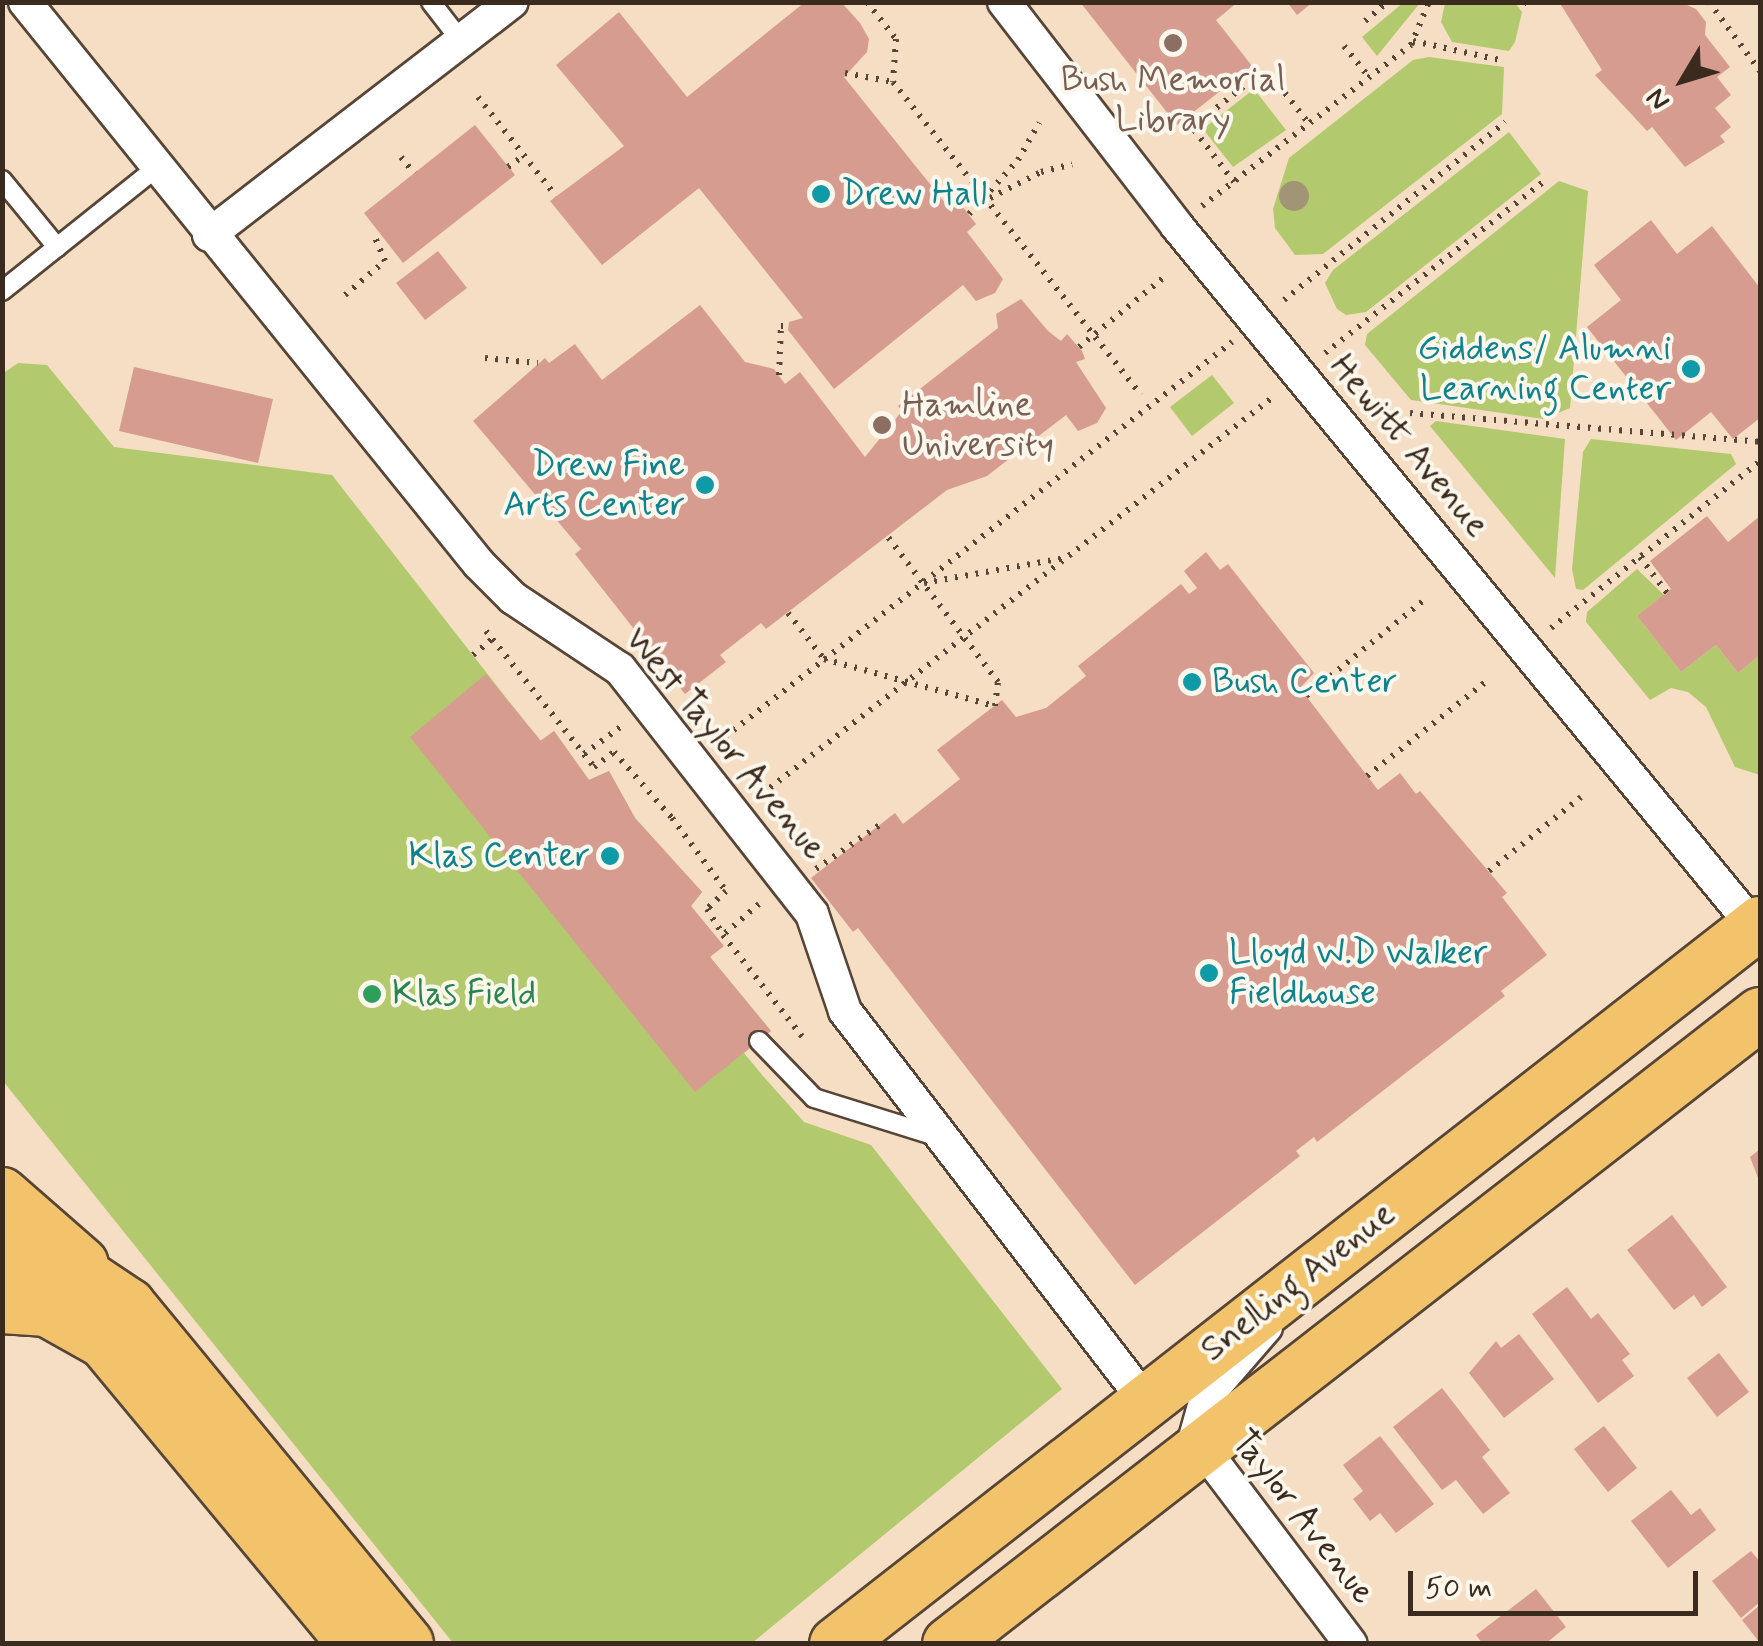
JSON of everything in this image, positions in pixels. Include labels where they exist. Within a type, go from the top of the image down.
[{"type":"main road","name":"Snelling Avenue","points":[[836,1644],[1145,1400],[1759,928]]},
{"type":"main road","name":"Snelling Avenue","points":[[949,1644],[1760,1014]]},
{"type":"main road","points":[[2,1194],[128,1305],[407,1644]]},
{"type":"main road","points":[[2,1256],[66,1264],[128,1305]]},
{"type":"main road","points":[[2,1307],[47,1310],[104,1342],[355,1644]]},
{"type":"street","name":"West Taylor Avenue","points":[[25,2],[155,169],[495,582],[620,669],[812,914],[837,997],[936,1136],[1145,1400]]},
{"type":"street","points":[[209,235],[512,2]]},
{"type":"street","name":"Hewitt Avenue","points":[[1004,2],[1177,226],[1759,928]]},
{"type":"street","name":"Taylor Avenue","points":[[1289,1289],[1246,1355],[1200,1406],[1195,1429],[1200,1451],[1351,1644]]},
{"type":"lane","points":[[430,2],[462,42]]},
{"type":"lane","points":[[2,290],[155,169]]},
{"type":"lane","points":[[2,180],[57,247]]},
{"type":"lane","points":[[759,1041],[814,1098],[936,1136]]},
{"type":"path","points":[[867,2],[896,39],[893,82]]},
{"type":"path","points":[[1365,21],[1388,2]]},
{"type":"path","points":[[1177,226],[1412,41],[1429,2]]},
{"type":"path","points":[[1709,2],[1760,71]]},
{"type":"path","points":[[1412,41],[1505,61]]},
{"type":"path","points":[[1344,46],[1370,77]]},
{"type":"path","points":[[845,72],[893,82],[1141,395]]},
{"type":"path","points":[[1234,182],[1192,127],[1248,83]]},
{"type":"path","points":[[1285,92],[1309,124]]},
{"type":"path","points":[[478,97],[556,196]]},
{"type":"path","points":[[1280,304],[1505,122]]},
{"type":"path","points":[[985,201],[1039,123]]},
{"type":"path","points":[[508,167],[523,156]]},
{"type":"path","points":[[401,157],[414,173]]},
{"type":"path","points":[[969,214],[985,201],[1041,172],[1072,164]]},
{"type":"path","points":[[1322,356],[1548,178]]},
{"type":"path","points":[[345,295],[385,260],[374,234]]},
{"type":"path","points":[[1079,347],[1163,278]]},
{"type":"path","points":[[779,375],[781,326],[788,326]]},
{"type":"path","points":[[704,753],[1236,339]]},
{"type":"path","points":[[485,358],[538,363]]},
{"type":"path","points":[[746,806],[1278,393]]},
{"type":"path","points":[[1410,413],[1760,442]]},
{"type":"path","points":[[1546,632],[1760,461]]},
{"type":"path","points":[[788,613],[824,659],[994,706],[998,682],[887,536]]},
{"type":"path","points":[[1640,557],[1666,592]]},
{"type":"path","points":[[922,583],[1067,558]]},
{"type":"path","points":[[1306,696],[1423,601]]},
{"type":"path","points":[[486,631],[594,766],[614,752],[672,818],[726,892],[707,909],[804,1039]]},
{"type":"path","points":[[473,655],[492,639]]},
{"type":"path","points":[[1368,776],[1487,681]]},
{"type":"path","points":[[584,754],[628,722]]},
{"type":"path","points":[[1489,871],[1581,797]]},
{"type":"path","points":[[803,879],[884,822]]},
{"type":"path","points":[[723,935],[767,898]]},
{"type":"green space","points":[[1404,2],[1420,3],[1377,56],[1362,37]]},
{"type":"green space","points":[[1445,3],[1515,3],[1522,12],[1515,42],[1509,51],[1452,42],[1441,22]]},
{"type":"green space","points":[[1429,57],[1504,67],[1502,114],[1323,254],[1295,255],[1275,228],[1273,209],[1289,158],[1413,60]]},
{"type":"green space","points":[[1254,89],[1286,130],[1233,167],[1203,129]]},
{"type":"green space","points":[[1509,132],[1541,174],[1366,312],[1346,315],[1337,309],[1325,283],[1333,270]]},
{"type":"green space","points":[[1559,181],[1588,191],[1570,408],[1544,419],[1411,400],[1365,345],[1367,334]]},
{"type":"green space","name":"Klas Field","points":[[18,363],[47,365],[114,447],[332,475],[540,741],[554,731],[589,780],[609,771],[635,818],[702,892],[691,906],[710,957],[771,1031],[744,1053],[804,1122],[871,1145],[1062,1389],[752,1643],[453,1643],[3,1081],[2,374]]},
{"type":"green space","points":[[1212,375],[1234,403],[1192,436],[1170,407]]},
{"type":"green space","points":[[1436,421],[1565,439],[1555,578],[1430,426]]},
{"type":"green space","points":[[1591,439],[1731,454],[1736,464],[1583,590],[1576,589],[1572,569],[1583,452]]},
{"type":"green space","points":[[1637,569],[1664,595],[1637,616],[1681,672],[1716,645],[1738,673],[1760,655],[1760,775],[1735,767],[1706,707],[1688,692],[1671,688],[1650,700],[1586,622],[1587,612]]},
{"type":"building","name":"Drew Hall","points":[[805,2],[841,2],[860,23],[869,39],[867,52],[844,77],[946,204],[956,198],[976,224],[967,232],[1003,279],[995,293],[976,301],[963,285],[834,389],[788,330],[789,322],[803,318],[699,188],[602,265],[550,201],[624,146],[556,65],[619,12],[687,97]]},
{"type":"building","name":"Bush Memorial Library","points":[[1080,2],[1238,2],[1216,20],[1252,66],[1177,125]]},
{"type":"building","name":"Bush Memorial Library","points":[[1287,2],[1313,2],[1297,15]]},
{"type":"building","points":[[1559,2],[1680,2],[1696,9],[1706,22],[1705,35],[1730,67],[1717,77],[1731,95],[1715,108],[1731,127],[1720,136],[1725,142],[1685,167],[1652,127],[1647,131],[1595,75],[1602,70]]},
{"type":"building","points":[[475,125],[515,175],[403,263],[364,213]]},
{"type":"building","name":"Giddens/ Alumni Learning Center","points":[[1651,220],[1677,254],[1712,226],[1760,288],[1760,418],[1733,439],[1711,412],[1676,440],[1587,327],[1621,300],[1594,265]]},
{"type":"building","points":[[438,251],[467,288],[425,320],[396,283]]},
{"type":"building","name":"Drew Fine Arts Center","points":[[1021,299],[1048,331],[1061,341],[1067,334],[1082,351],[1085,359],[1076,362],[1106,408],[1097,423],[1078,431],[1066,415],[987,476],[947,490],[766,629],[761,623],[720,655],[726,662],[685,694],[575,554],[581,549],[473,421],[545,358],[549,363],[575,344],[602,380],[700,305],[745,362],[774,369],[785,384],[800,372],[865,457],[902,411],[898,406],[998,328],[996,314]]},
{"type":"building","points":[[134,367],[273,399],[258,463],[119,431]]},
{"type":"building","points":[[1707,516],[1728,542],[1760,516],[1760,655],[1738,673],[1716,645],[1681,672],[1637,616],[1671,589],[1650,561]]},
{"type":"building","name":"Lloyd W.D Walker Fieldhouse","points":[[1206,552],[1220,570],[1228,564],[1314,673],[1300,688],[1378,790],[1400,773],[1416,794],[1420,791],[1507,893],[1502,897],[1547,955],[1501,991],[1505,996],[1317,1142],[1314,1137],[1296,1151],[1300,1156],[1135,1285],[858,928],[853,932],[811,878],[895,813],[903,824],[960,779],[937,750],[1002,700],[1016,717],[1046,708],[1086,676],[1078,666],[1181,584],[1189,594],[1197,588],[1184,571]]},
{"type":"building","points":[[486,674],[541,741],[554,731],[589,780],[609,771],[635,818],[702,892],[691,906],[724,946],[710,957],[771,1031],[695,1092],[410,737]]},
{"type":"building","points":[[1760,1149],[1760,1183],[1750,1157]]},
{"type":"building","points":[[1672,1215],[1727,1287],[1702,1307],[1694,1295],[1674,1310],[1627,1250]]},
{"type":"building","points":[[1567,1287],[1591,1319],[1598,1313],[1630,1354],[1622,1360],[1634,1376],[1598,1403],[1532,1314]]},
{"type":"building","points":[[1519,1334],[1554,1379],[1504,1418],[1469,1373],[1496,1341],[1501,1348]]},
{"type":"building","points":[[1719,1353],[1749,1392],[1717,1417],[1687,1378]]},
{"type":"building","points":[[1442,1388],[1490,1450],[1482,1457],[1510,1493],[1483,1514],[1456,1480],[1442,1490],[1393,1427]]},
{"type":"building","points":[[1604,1426],[1637,1468],[1608,1492],[1574,1449]]},
{"type":"building","points":[[1380,1436],[1434,1504],[1396,1533],[1380,1513],[1370,1521],[1353,1499],[1363,1491],[1343,1465]]},
{"type":"building","points":[[1671,1490],[1691,1515],[1700,1508],[1716,1530],[1668,1568],[1631,1521]]},
{"type":"building","points":[[1751,1551],[1760,1562],[1760,1602],[1741,1618],[1712,1581]]},
{"type":"building","points":[[1536,1589],[1566,1627],[1545,1644],[1483,1644],[1476,1635]]},
{"type":"building","points":[[1760,1605],[1760,1643],[1742,1620]]},
{"type":"place","name":"Bush Memorial Library","points":[[1173,43]]},
{"type":"place","name":"Drew Hall","points":[[821,194]]},
{"type":"place","name":"Giddens/ Alumni Learning Center","points":[[1691,369]]},
{"type":"place","name":"Hamline University","points":[[882,425]]},
{"type":"place","name":"Drew Fine Arts Center","points":[[705,485]]},
{"type":"place","name":"Bush Center","points":[[1192,682]]},
{"type":"place","name":"Klas Center","points":[[610,856]]},
{"type":"place","name":"Lloyd W.D Walker Fieldhouse","points":[[1209,973]]},
{"type":"place","name":"Klas Field","points":[[372,994]]}]
